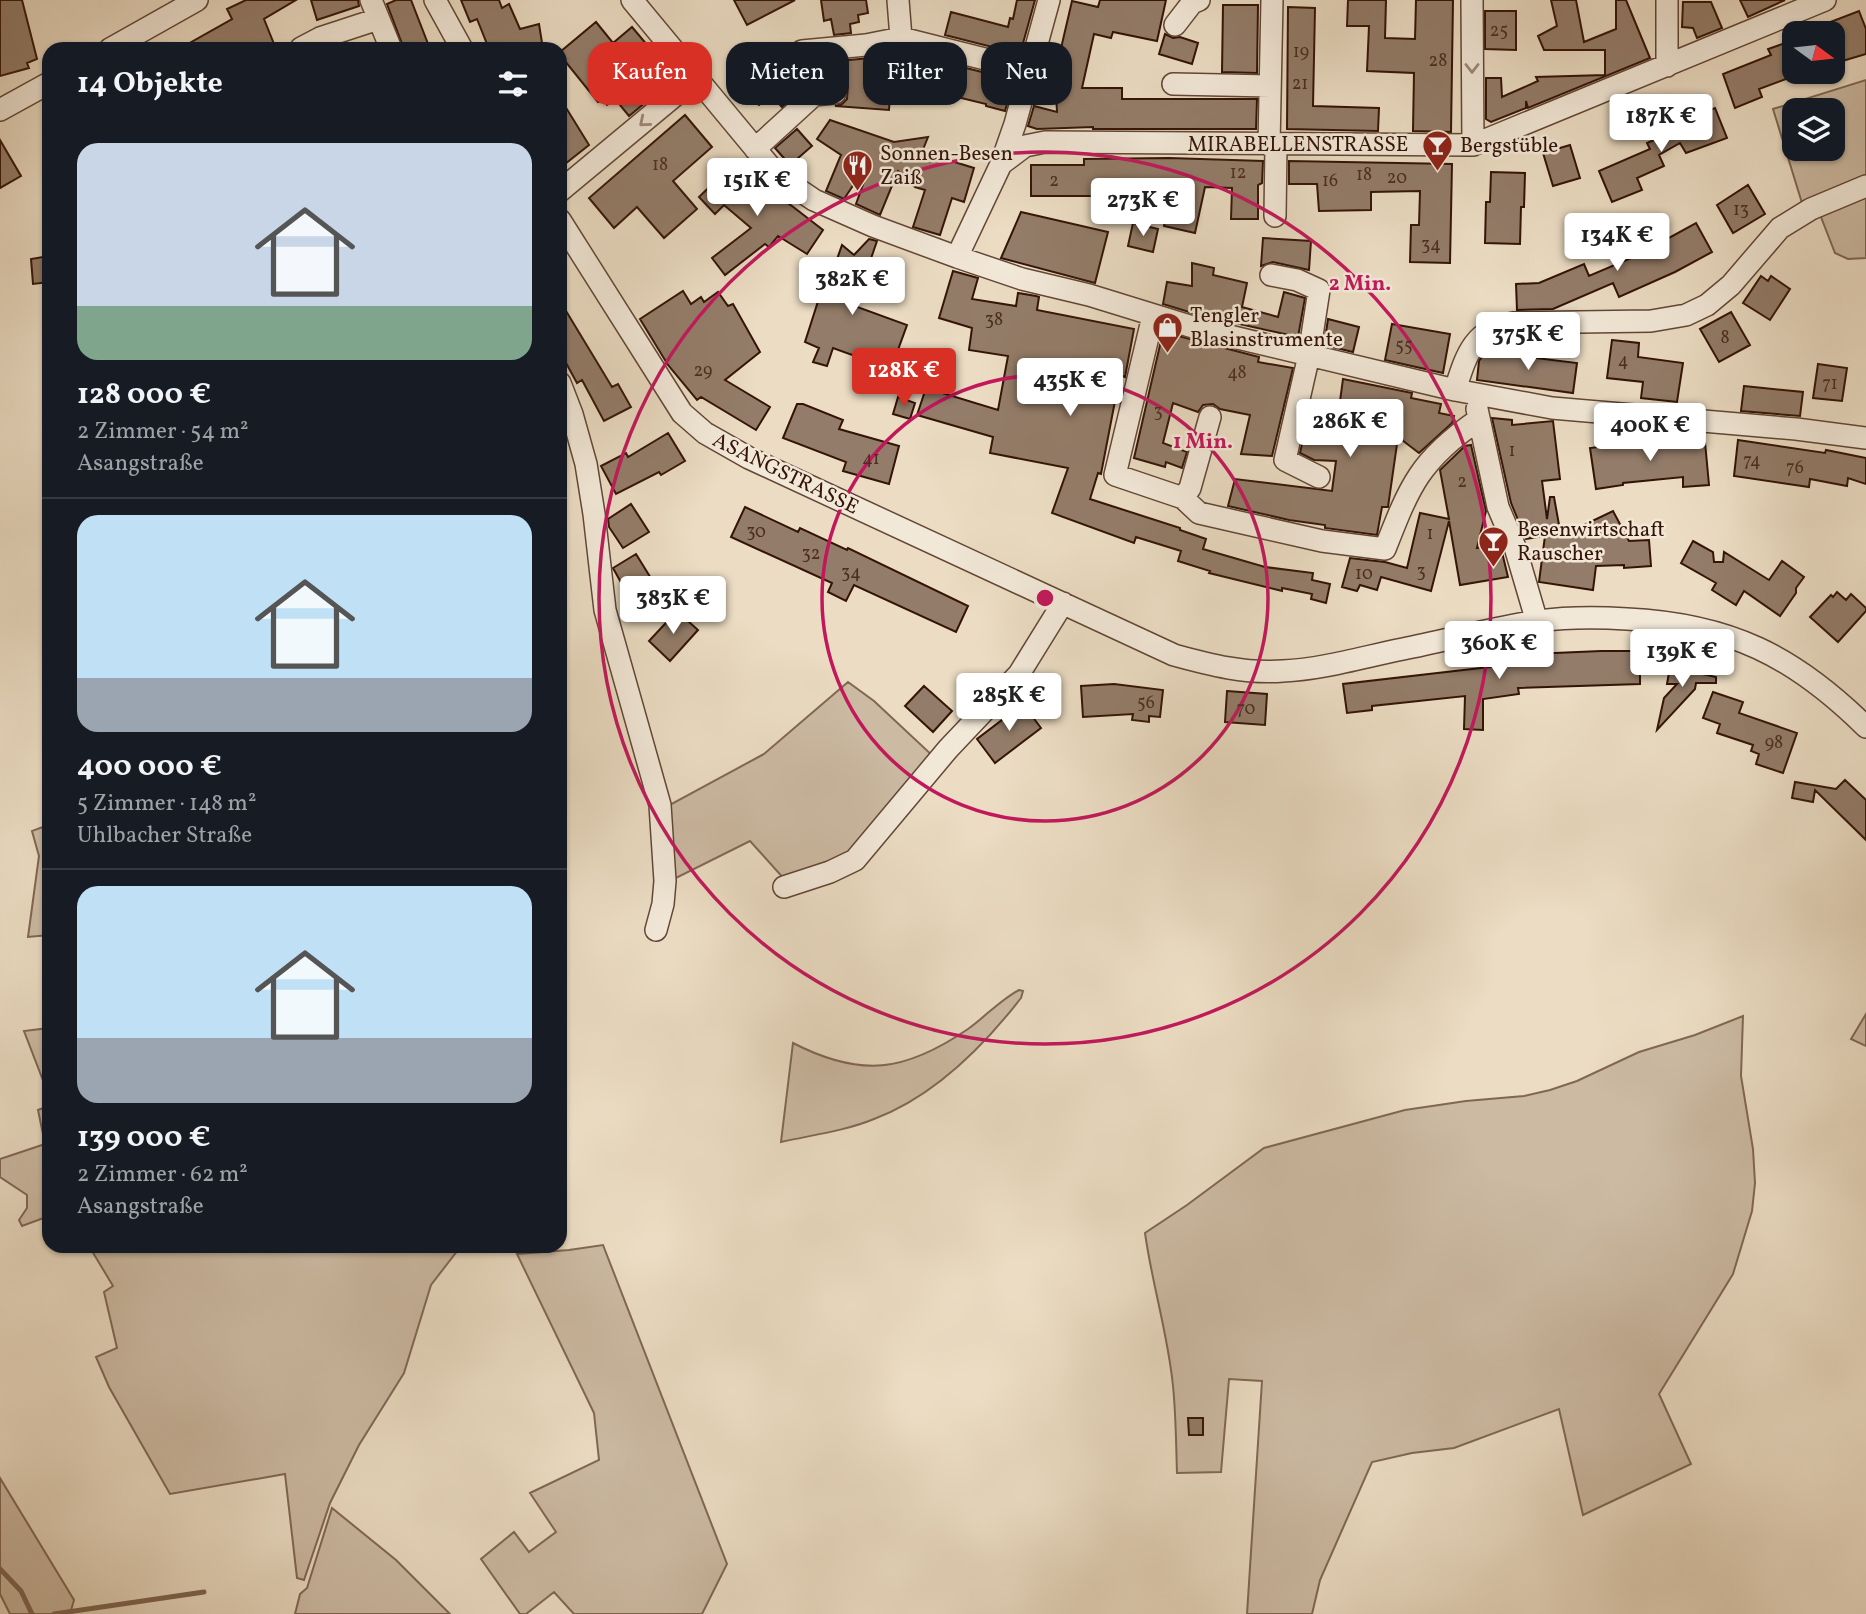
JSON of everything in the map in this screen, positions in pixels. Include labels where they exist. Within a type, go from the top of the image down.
[{"type":"street","points":[[122,42],[197,0]]},
{"type":"street","points":[[435,0],[458,42]]},
{"type":"street","points":[[632,0],[666,42]]},
{"type":"street","points":[[898,0],[901,38]]},
{"type":"street","points":[[1038,42],[1049,0]]},
{"type":"street","points":[[1175,25],[1192,4],[1199,0]]},
{"type":"street","points":[[1272,0],[1270,86],[1275,216]]},
{"type":"street","points":[[1472,0],[1472,145]]},
{"type":"street","points":[[1667,0],[1667,66]]},
{"type":"street","name":"MIRABELLENSTRASSE","points":[[1001,164],[1025,146],[1045,142],[1472,145],[1825,0]]},
{"type":"street","points":[[312,42],[374,9],[388,42]]},
{"type":"street","points":[[849,47],[901,38],[981,58]]},
{"type":"street","points":[[1173,83],[1270,86]]},
{"type":"street","points":[[0,110],[42,87]]},
{"type":"street","points":[[712,97],[778,175],[814,200],[873,226],[1022,279],[1089,295],[1153,316],[1309,355],[1552,408],[1796,429],[1866,438]]},
{"type":"street","points":[[567,185],[664,105]]},
{"type":"street","points":[[755,149],[803,105]]},
{"type":"street","points":[[957,257],[1001,164],[1019,105]]},
{"type":"street","points":[[1537,621],[1515,547],[1498,507],[1478,420],[1465,391],[1466,357],[1478,339],[1491,329],[1513,323],[1651,321],[1686,316],[1707,305],[1731,285],[1780,228],[1811,209],[1866,186]]},
{"type":"street","name":"ASANGSTRASSE","points":[[567,231],[682,413],[705,433],[749,458],[1174,655],[1226,668],[1265,672],[1322,667],[1537,621],[1577,618],[1638,619],[1695,626],[1754,645],[1793,666],[1844,705],[1866,727]]},
{"type":"street","points":[[1271,275],[1297,280],[1319,290],[1309,355],[1286,460],[1319,477]]},
{"type":"street","points":[[1153,316],[1115,475],[1183,498],[1199,513],[1322,541],[1385,549],[1418,473],[1450,440],[1478,420]]},
{"type":"street","points":[[567,401],[586,464],[605,610],[660,804],[665,881],[663,904],[656,930]]},
{"type":"street","points":[[1183,498],[1191,488],[1210,417]]},
{"type":"street","points":[[784,887],[830,872],[855,860],[948,748],[1019,674],[1063,604]]},
{"type":"shaded area","points":[[1866,80],[1866,180],[1802,203],[1789,161],[1845,161],[1845,98],[1808,98]]},
{"type":"shaded area","points":[[1782,106],[1782,138],[1773,109]]},
{"type":"shaded area","points":[[1866,197],[1866,258],[1848,259],[1835,253],[1819,212]]},
{"type":"shaded area","points":[[848,682],[874,701],[934,757],[853,855],[786,881],[750,841],[670,881],[664,808],[764,754]]},
{"type":"shaded area","points":[[42,827],[42,936],[28,937],[39,856],[32,831]]},
{"type":"shaded area","points":[[1019,990],[1023,991],[1021,998],[973,1052],[917,1098],[863,1123],[781,1142],[793,1043],[840,1062],[882,1065],[903,1062],[924,1054],[968,1029]]},
{"type":"shaded area","points":[[1866,1014],[1866,1046],[1851,1039]]},
{"type":"shaded area","points":[[1743,1016],[1741,1076],[1753,1149],[1755,1183],[1752,1211],[1733,1274],[1659,1394],[1691,1464],[1583,1515],[1559,1409],[1454,1448],[1412,1453],[1372,1462],[1320,1580],[1312,1614],[1247,1614],[1262,1381],[1229,1379],[1221,1472],[1177,1473],[1171,1367],[1145,1233],[1264,1148],[1405,1110],[1524,1096],[1550,1090],[1577,1081],[1639,1052],[1695,1035]]},
{"type":"shaded area","points":[[42,1029],[42,1078],[24,1031]]},
{"type":"shaded area","points":[[42,1109],[42,1129],[38,1110]]},
{"type":"shaded area","points":[[42,1145],[42,1219],[22,1226],[19,1220],[27,1208],[27,1195],[0,1177],[0,1159]]},
{"type":"shaded area","points":[[603,1245],[727,1564],[702,1614],[574,1614],[554,1592],[526,1614],[520,1614],[481,1559],[514,1532],[529,1552],[556,1532],[530,1493],[599,1460],[594,1413],[517,1254],[567,1253],[569,1250]]},
{"type":"shaded area","points":[[93,1253],[456,1253],[431,1285],[404,1373],[359,1445],[330,1503],[304,1580],[297,1578],[285,1474],[170,1494],[109,1387],[96,1357],[117,1348],[104,1292],[113,1286]]},
{"type":"shaded area","points":[[0,1478],[74,1600],[70,1614],[10,1614],[0,1594]]},
{"type":"shaded area","points":[[332,1508],[396,1560],[450,1614],[295,1614],[300,1594],[307,1588]]},
{"type":"building","points":[[0,0],[22,0],[37,59],[27,63],[29,68],[0,76]]},
{"type":"building","points":[[246,0],[296,0],[264,19],[273,42],[191,42],[232,19],[227,9]]},
{"type":"building","points":[[311,0],[358,0],[359,6],[317,20]]},
{"type":"building","points":[[396,0],[411,0],[427,42],[401,42],[387,4]]},
{"type":"building","points":[[461,0],[499,0],[502,8],[509,4],[520,29],[539,24],[542,42],[486,42],[477,19],[470,22]]},
{"type":"building","points":[[734,0],[795,0],[747,25]]},
{"type":"building","points":[[821,0],[866,0],[868,13],[858,15],[859,22],[850,24],[851,33],[834,35],[831,19],[824,21]]},
{"type":"building","points":[[1017,0],[1035,0],[1023,42],[981,42],[981,44],[945,35],[951,12],[1008,27],[1010,18],[1013,19]]},
{"type":"building","points":[[1100,0],[1166,0],[1157,41],[1113,32],[1111,38],[1094,34],[1082,88],[1122,88],[1122,99],[1257,99],[1256,129],[1037,129],[1028,126],[1034,106],[1057,112],[1057,105],[1072,105],[1072,42],[1062,42],[1072,1],[1098,7]]},
{"type":"building","points":[[1348,0],[1386,0],[1385,38],[1415,39],[1416,0],[1453,0],[1451,132],[1413,131],[1414,73],[1367,71],[1369,26],[1347,26]]},
{"type":"building","points":[[1551,0],[1576,0],[1584,42],[1616,29],[1616,0],[1626,0],[1650,58],[1528,108],[1526,101],[1526,108],[1491,122],[1486,119],[1486,78],[1501,78],[1502,97],[1538,81],[1536,77],[1605,75],[1605,50],[1544,50],[1538,36],[1557,26]]},
{"type":"building","points":[[1740,0],[1785,0],[1748,17]]},
{"type":"building","points":[[1683,2],[1711,2],[1722,28],[1697,38],[1693,28],[1682,27]]},
{"type":"building","points":[[1223,5],[1258,5],[1257,73],[1222,72]]},
{"type":"building","points":[[1288,7],[1315,8],[1313,106],[1379,108],[1378,131],[1287,129]]},
{"type":"building","points":[[1485,11],[1516,11],[1516,50],[1485,49]]},
{"type":"building","points":[[1859,11],[1866,29],[1866,54],[1845,60],[1845,21],[1833,21]]},
{"type":"building","points":[[596,22],[612,42],[588,42],[588,90],[567,64],[567,46]]},
{"type":"building","points":[[632,27],[645,42],[614,42]]},
{"type":"building","points":[[1165,34],[1198,43],[1192,64],[1159,54]]},
{"type":"building","points":[[1782,44],[1782,80],[1759,89],[1762,97],[1735,108],[1723,74],[1771,55],[1768,49]]},
{"type":"building","points":[[863,59],[863,105],[889,105],[889,110],[835,106],[849,105],[849,60]]},
{"type":"building","points":[[967,68],[981,72],[981,103],[967,99]]},
{"type":"building","points":[[620,105],[642,105],[629,116]]},
{"type":"building","points":[[986,105],[1007,105],[1005,111]]},
{"type":"building","points":[[1715,108],[1727,138],[1686,153],[1680,143],[1659,155],[1664,166],[1637,178],[1642,190],[1612,202],[1599,171],[1650,149],[1647,143],[1693,123],[1691,118]]},
{"type":"building","points":[[567,109],[589,145],[567,162]]},
{"type":"building","points":[[685,115],[712,147],[673,181],[697,209],[664,238],[637,207],[614,228],[589,198]]},
{"type":"building","points":[[830,120],[894,142],[928,137],[922,152],[974,168],[964,202],[952,198],[940,235],[913,227],[925,190],[915,187],[898,171],[880,215],[856,204],[869,168],[866,166],[844,199],[826,191],[841,155],[817,139]]},
{"type":"building","points":[[797,129],[812,146],[790,165],[775,148]]},
{"type":"building","points":[[0,140],[21,176],[0,188]]},
{"type":"building","points":[[1570,145],[1580,178],[1553,186],[1543,153]]},
{"type":"building","points":[[1084,159],[1263,161],[1262,183],[1258,185],[1258,219],[1231,219],[1232,188],[1205,187],[1195,233],[1164,226],[1171,191],[1106,190],[1106,196],[1031,196],[1031,165],[1084,165]]},
{"type":"building","points":[[1289,161],[1452,164],[1450,263],[1410,262],[1411,225],[1419,225],[1420,191],[1371,192],[1371,210],[1319,211],[1317,184],[1289,184]]},
{"type":"building","points":[[732,165],[823,230],[807,254],[778,236],[769,247],[765,244],[725,275],[712,258],[751,228],[724,205],[715,214],[699,197]]},
{"type":"building","points":[[1491,172],[1525,173],[1520,244],[1485,243],[1486,202],[1490,202]]},
{"type":"building","points":[[1748,185],[1765,214],[1733,233],[1717,205]]},
{"type":"building","points":[[1021,212],[1108,232],[1095,283],[1001,258]]},
{"type":"building","points":[[1133,223],[1158,229],[1153,252],[1128,246]]},
{"type":"building","points":[[1696,223],[1712,252],[1675,272],[1619,297],[1613,283],[1553,309],[1517,310],[1516,284],[1539,283],[1584,264],[1589,276],[1657,247],[1656,245]]},
{"type":"building","points":[[1263,238],[1311,241],[1309,270],[1273,262],[1261,266]]},
{"type":"building","points":[[869,239],[877,241],[864,279],[858,277],[849,304],[907,325],[891,369],[833,348],[827,366],[813,362],[819,348],[805,342],[821,292],[825,293],[842,245],[854,255]]},
{"type":"building","points":[[42,257],[42,283],[33,284],[31,259]]},
{"type":"building","points":[[1192,263],[1214,268],[1213,275],[1247,283],[1242,307],[1278,317],[1284,292],[1305,298],[1298,337],[1199,315],[1163,304],[1167,282],[1192,286]]},
{"type":"building","points":[[953,271],[978,278],[972,299],[1016,306],[1018,293],[1036,296],[1039,297],[1037,310],[1134,329],[1125,377],[1120,375],[1101,474],[1098,473],[1090,499],[1206,539],[1203,549],[1265,567],[1313,573],[1312,580],[1330,584],[1326,603],[1311,599],[1312,594],[1282,588],[1282,591],[1209,573],[1210,571],[1178,561],[1181,551],[1136,537],[1134,543],[1052,513],[1068,468],[990,453],[993,437],[917,415],[926,388],[998,410],[1008,356],[969,350],[972,328],[939,318]]},
{"type":"building","points":[[1761,276],[1768,281],[1771,276],[1790,289],[1770,320],[1743,303]]},
{"type":"building","points":[[683,291],[691,304],[701,297],[704,302],[718,292],[728,306],[733,304],[760,352],[725,380],[770,407],[756,430],[701,397],[697,400],[668,365],[640,319]]},
{"type":"building","points":[[1731,312],[1750,345],[1719,362],[1700,329]]},
{"type":"building","points":[[567,313],[612,387],[618,384],[631,407],[604,421],[582,380],[577,383],[567,365]]},
{"type":"building","points":[[1328,319],[1359,327],[1353,352],[1324,345]]},
{"type":"building","points":[[1392,324],[1450,334],[1443,373],[1385,360]]},
{"type":"building","points":[[1163,332],[1259,357],[1258,362],[1293,368],[1272,456],[1241,454],[1250,415],[1220,409],[1213,404],[1203,405],[1198,412],[1173,403],[1163,443],[1187,452],[1182,468],[1166,462],[1165,467],[1134,458]]},
{"type":"building","points":[[1612,340],[1639,343],[1638,357],[1683,363],[1677,402],[1641,398],[1643,382],[1607,378]]},
{"type":"building","points":[[1486,352],[1577,363],[1573,393],[1477,380],[1479,361]]},
{"type":"building","points":[[1818,364],[1847,368],[1842,401],[1813,398]]},
{"type":"building","points":[[1343,379],[1412,393],[1411,398],[1441,404],[1439,413],[1454,416],[1452,423],[1419,453],[1398,437],[1388,507],[1382,507],[1377,535],[1325,528],[1325,525],[1228,506],[1235,479],[1332,491],[1336,461],[1314,460],[1300,453],[1309,413],[1338,416]]},
{"type":"building","points":[[1744,386],[1803,392],[1800,416],[1741,411]]},
{"type":"building","points":[[898,397],[915,403],[910,419],[893,414]]},
{"type":"building","points":[[797,404],[843,420],[839,429],[899,446],[889,484],[843,471],[846,462],[783,438]]},
{"type":"building","points":[[1492,418],[1512,420],[1512,425],[1553,421],[1560,479],[1542,481],[1547,519],[1550,497],[1554,497],[1561,536],[1613,511],[1629,541],[1649,540],[1651,566],[1596,566],[1593,590],[1539,582],[1545,536],[1526,539],[1511,503]]},
{"type":"building","points":[[668,433],[685,461],[661,475],[659,472],[616,494],[601,466],[626,453],[628,457]]},
{"type":"building","points":[[1658,435],[1658,445],[1705,442],[1709,485],[1683,487],[1683,477],[1623,483],[1596,489],[1590,448],[1631,443],[1630,437]]},
{"type":"building","points":[[1738,440],[1825,453],[1826,450],[1866,458],[1866,484],[1848,478],[1847,486],[1810,479],[1809,487],[1734,476]]},
{"type":"building","points":[[1471,445],[1486,511],[1477,548],[1500,544],[1508,577],[1460,585],[1449,521],[1431,591],[1381,577],[1377,590],[1360,585],[1357,591],[1342,587],[1350,558],[1385,562],[1407,568],[1420,513],[1449,519],[1440,470],[1465,446]]},
{"type":"building","points":[[631,504],[649,532],[623,548],[609,527],[608,519]]},
{"type":"building","points":[[745,507],[798,532],[800,528],[847,550],[848,548],[968,606],[956,632],[854,585],[846,601],[828,592],[832,583],[731,537]]},
{"type":"building","points":[[1693,541],[1713,552],[1714,562],[1723,562],[1724,552],[1769,580],[1782,561],[1804,577],[1780,616],[1744,591],[1736,605],[1712,590],[1716,583],[1681,563]]},
{"type":"building","points":[[636,554],[652,580],[628,595],[613,568]]},
{"type":"building","points":[[1837,592],[1846,600],[1851,594],[1866,608],[1838,642],[1810,617]]},
{"type":"building","points":[[677,611],[698,630],[670,661],[649,641]]},
{"type":"building","points":[[1640,651],[1640,684],[1518,688],[1519,694],[1483,699],[1483,730],[1464,729],[1465,696],[1372,706],[1372,710],[1347,713],[1343,684],[1532,662],[1532,654]]},
{"type":"building","points":[[1702,657],[1698,673],[1716,677],[1716,683],[1696,683],[1695,689],[1657,730],[1664,698],[1677,684],[1667,684],[1670,667],[1689,671]]},
{"type":"building","points":[[1114,684],[1163,690],[1160,717],[1149,716],[1149,722],[1132,720],[1133,714],[1083,717],[1081,686]]},
{"type":"building","points":[[924,686],[952,711],[933,732],[905,706]]},
{"type":"building","points":[[1227,691],[1267,694],[1265,725],[1225,722]]},
{"type":"building","points":[[1713,692],[1743,702],[1739,713],[1797,733],[1783,773],[1756,764],[1759,754],[1751,751],[1753,745],[1717,733],[1720,724],[1703,718]]},
{"type":"building","points":[[1023,704],[1041,728],[995,763],[977,739]]},
{"type":"building","points":[[1845,780],[1866,800],[1866,840],[1815,790],[1813,802],[1792,798],[1795,782],[1836,789]]},
{"type":"building","points":[[1188,1418],[1203,1418],[1203,1435],[1189,1435]]},
{"type":"waterway","points":[[0,1569],[21,1591],[32,1614]]},
{"type":"waterway","points":[[54,1614],[204,1592]]},
{"type":"place","name":"Bergstüble","points":[[1437,172]]},
{"type":"place","name":"Sonnen-Besen Zaiß","points":[[857,192]]},
{"type":"place","name":"Tengler Blasinstrumente","points":[[1167,354]]},
{"type":"place","name":"Besenwirtschaft Rauscher","points":[[1494,568]]}]
